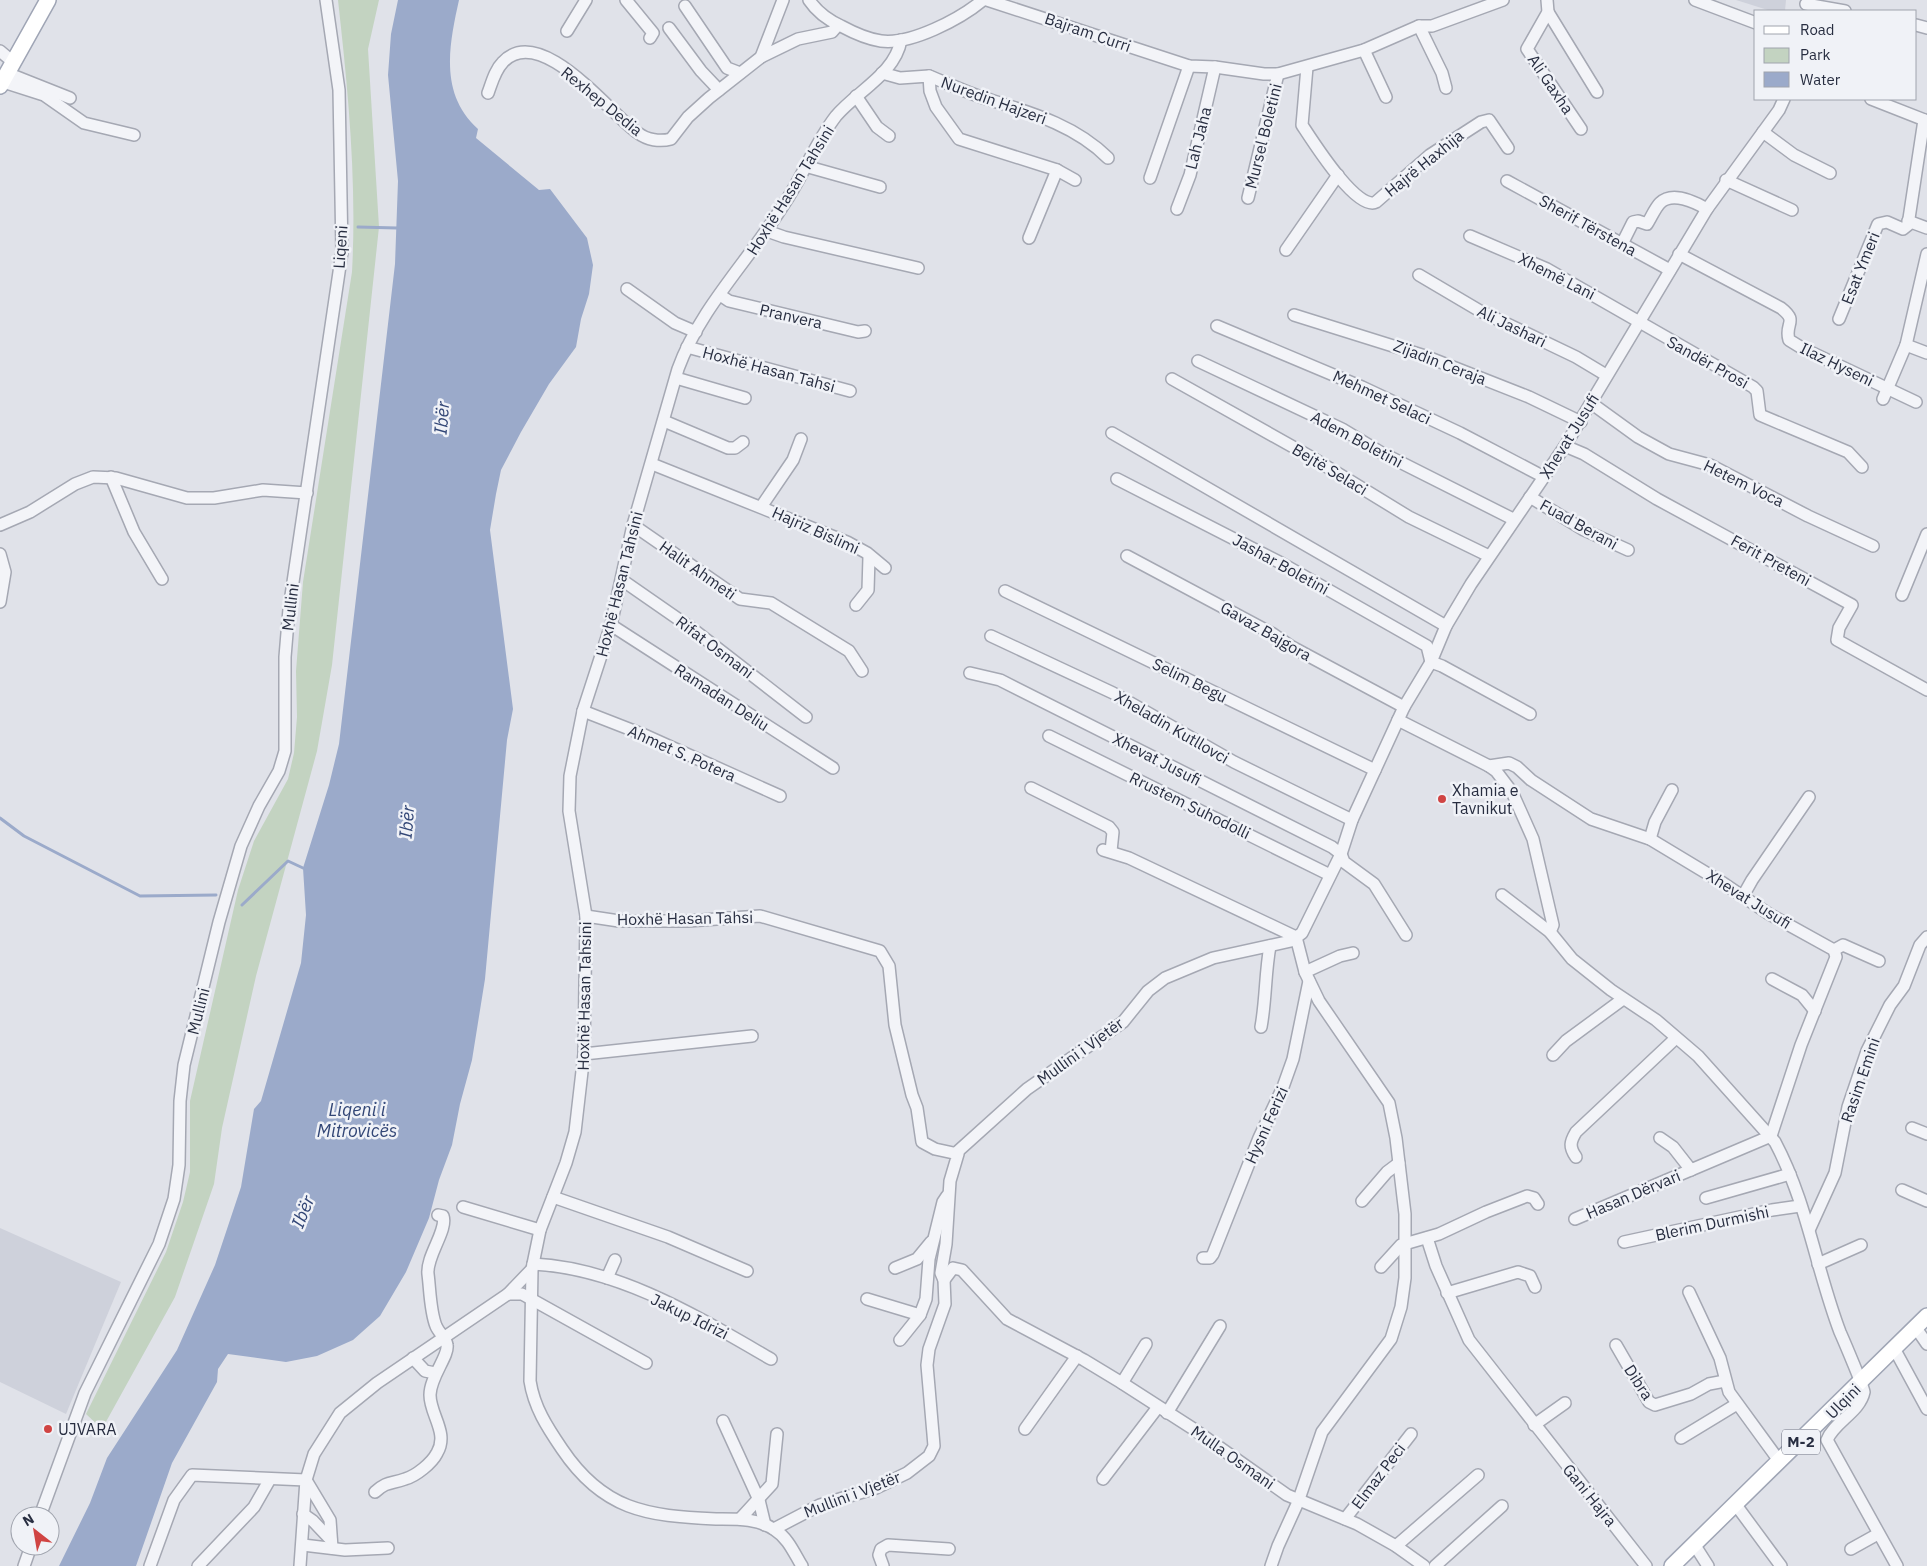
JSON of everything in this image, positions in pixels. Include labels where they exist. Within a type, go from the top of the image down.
[{"type":"main road","points":[[4,77],[48,0]]},
{"type":"main road","name":"Ulqini","points":[[1672,1566],[1895,1350],[1927,1316]]},
{"type":"street","name":"Liqeni","points":[[307,493],[342,252],[339,90],[326,0]]},
{"type":"street","points":[[567,31],[586,0]]},
{"type":"street","points":[[626,0],[653,32],[650,38]]},
{"type":"street","points":[[761,57],[782,0]]},
{"type":"street","points":[[809,0],[824,16],[838,25],[858,34],[882,41],[901,40],[935,29],[965,13],[983,0]]},
{"type":"street","name":"Bajram Curri","points":[[987,0],[1189,66],[1215,67],[1264,74],[1278,74],[1364,50],[1419,26],[1432,26],[1503,0]]},
{"type":"street","name":"Ali Gaxha","points":[[1547,0],[1548,12],[1597,92]]},
{"type":"street","points":[[1695,0],[1754,22]]},
{"type":"street","points":[[1805,5],[1838,10]]},
{"type":"street","points":[[685,6],[727,68],[740,74]]},
{"type":"street","name":"Ali Gaxha","points":[[1548,12],[1529,42],[1528,49],[1581,129]]},
{"type":"street","name":"Rexhep Dedia","points":[[488,93],[499,68],[505,60],[520,53],[534,54],[568,71],[586,84],[638,134],[665,141],[674,138],[688,117],[761,57],[798,39],[832,32],[838,25]]},
{"type":"street","points":[[1419,26],[1442,73],[1446,88]]},
{"type":"street","points":[[669,28],[701,71],[719,90]]},
{"type":"street","name":"Hoxhë Hasan Tahsini","points":[[770,1527],[740,1519],[685,1517],[640,1510],[611,1500],[588,1483],[547,1426],[532,1396],[530,1381],[530,1299],[533,1266],[540,1230],[566,1163],[577,1124],[584,1054],[586,916],[569,811],[570,776],[583,711],[611,625],[633,525],[676,378],[687,347],[720,295],[767,231],[817,144],[837,116],[882,73],[896,56],[901,40]]},
{"type":"street","points":[[1364,50],[1386,97]]},
{"type":"street","points":[[0,51],[4,77]]},
{"type":"street","points":[[1150,178],[1189,66]]},
{"type":"street","name":"Lah Jaha","points":[[1178,209],[1190,175],[1215,67]]},
{"type":"street","name":"Hajrë Haxhija","points":[[1307,67],[1302,125],[1338,175],[1360,200],[1372,204],[1430,155],[1481,122],[1489,120],[1508,148]]},
{"type":"street","name":"Nuredin Hajzeri","points":[[882,73],[900,78],[929,76],[983,97],[1034,112],[1085,140],[1108,158]]},
{"type":"street","name":"Mursel Boletini","points":[[1248,198],[1278,74]]},
{"type":"street","name":"Nuredin Hajzeri","points":[[929,76],[930,91],[936,107],[959,139],[1057,170],[1075,180]]},
{"type":"street","points":[[4,77],[70,98]]},
{"type":"street","points":[[4,77],[44,95],[84,124],[134,135]]},
{"type":"street","points":[[856,96],[877,127],[888,136]]},
{"type":"street","name":"Xhevat Jusufi","points":[[1296,937],[1307,925],[1341,854],[1352,820],[1398,720],[1431,662],[1446,626],[1489,556],[1581,422],[1606,376],[1641,322],[1706,209],[1779,110],[1784,100]]},
{"type":"street","points":[[1874,100],[1926,121],[1908,221]]},
{"type":"street","points":[[1763,132],[1794,155],[1830,173]]},
{"type":"street","points":[[805,166],[880,187]]},
{"type":"street","points":[[1029,238],[1057,170]]},
{"type":"street","points":[[1286,250],[1338,175]]},
{"type":"street","points":[[1726,180],[1792,210]]},
{"type":"street","name":"Sherif Tërstena","points":[[1506,181],[1670,270]]},
{"type":"street","points":[[1622,244],[1633,222],[1638,221],[1647,224],[1660,203],[1666,199],[1678,198],[1689,200],[1706,209]]},
{"type":"street","name":"Esat Ymeri","points":[[1839,319],[1878,224],[1887,222],[1903,228],[1908,225],[1908,221],[1927,228]]},
{"type":"street","points":[[767,231],[784,237],[918,268]]},
{"type":"street","name":"Xhemë Lani","points":[[1470,236],[1547,269],[1641,322]]},
{"type":"street","name":"Ilaz Hyseni","points":[[1679,254],[1737,287],[1781,308],[1790,315],[1792,320],[1787,332],[1789,340],[1885,393],[1916,402]]},
{"type":"street","points":[[1885,393],[1906,345],[1927,254]]},
{"type":"street","name":"Ali Jashari","points":[[1419,275],[1480,311],[1576,358],[1606,376]]},
{"type":"street","name":"Hoxhë Hasan Tahsi","points":[[627,289],[676,323],[696,332]]},
{"type":"street","name":"Pranvera","points":[[720,295],[729,301],[865,332]]},
{"type":"street","name":"Zijadin Ceraja","points":[[1294,314],[1425,356],[1529,397],[1581,422]]},
{"type":"street","name":"Sandër Prosi","points":[[1641,322],[1662,336],[1753,387],[1757,391],[1760,415],[1848,452],[1862,467]]},
{"type":"street","name":"Mehmet Selaci","points":[[1217,326],[1362,387],[1460,433],[1544,477]]},
{"type":"street","points":[[1906,345],[1927,353]]},
{"type":"street","name":"Hoxhë Hasan Tahsi","points":[[687,347],[850,391]]},
{"type":"street","name":"Adem Boletini","points":[[1198,361],[1342,429],[1380,452],[1513,520]]},
{"type":"street","name":"Hoxhë Hasan Tahsi","points":[[676,378],[745,398]]},
{"type":"street","name":"Bejtë Selaci","points":[[1172,379],[1311,457],[1409,517],[1489,556]]},
{"type":"street","name":"Hetem Voca","points":[[1591,403],[1638,437],[1670,454],[1710,464],[1808,516],[1873,546]]},
{"type":"street","points":[[664,421],[728,448],[735,448],[743,442]]},
{"type":"street","points":[[1112,433],[1446,626]]},
{"type":"street","name":"Hajriz Bislimi","points":[[761,507],[793,460],[801,439]]},
{"type":"street","name":"Ferit Preteni","points":[[1565,446],[1584,454],[1657,499],[1852,605],[1839,628],[1837,640],[1927,690]]},
{"type":"street","name":"Hajriz Bislimi","points":[[652,464],[848,542],[885,568]]},
{"type":"street","points":[[0,525],[30,512],[75,484],[93,477],[111,478],[187,498],[214,498],[263,490],[307,493]]},
{"type":"street","points":[[111,478],[134,532],[162,579]]},
{"type":"street","name":"Jashar Boletini","points":[[1118,479],[1281,563],[1427,646],[1431,662]]},
{"type":"street","name":"Mullini","points":[[44,1506],[85,1393],[159,1244],[174,1199],[179,1165],[180,1101],[184,1065],[219,922],[241,846],[259,806],[279,771],[285,751],[286,638],[307,493]]},
{"type":"street","name":"Fuad Berani","points":[[1530,496],[1584,530],[1628,550]]},
{"type":"street","name":"Halit Ahmeti","points":[[633,525],[740,600],[771,603],[848,651],[862,671]]},
{"type":"street","points":[[1902,596],[1927,534]]},
{"type":"street","points":[[0,554],[6,572],[0,602]]},
{"type":"street","name":"Gavaz Bajgora","points":[[1127,556],[1273,634],[1299,651],[1404,708]]},
{"type":"street","name":"Hajriz Bislimi","points":[[856,605],[868,590],[869,557]]},
{"type":"street","name":"Rifat Osmani","points":[[622,580],[694,630],[806,717]]},
{"type":"street","name":"Selim Begu","points":[[1005,591],[1375,770]]},
{"type":"street","name":"Ramadan Deliu","points":[[611,625],[833,768]]},
{"type":"street","name":"Xheladin Kutllovci","points":[[991,636],[1113,693],[1234,762],[1352,820]]},
{"type":"street","points":[[1431,662],[1442,666],[1530,714]]},
{"type":"street","name":"Xhevat Jusufi","points":[[970,674],[1000,680],[1332,847],[1341,854],[1344,862],[1374,884],[1406,935]]},
{"type":"street","name":"Ahmet S. Potera","points":[[583,711],[642,734],[780,796]]},
{"type":"street","name":"Xhevat Jusufi","points":[[1398,720],[1489,766],[1496,771],[1512,792],[1533,839],[1549,902],[1553,928],[1550,932]]},
{"type":"street","name":"Rrustem Suhodolli","points":[[1049,736],[1330,875]]},
{"type":"street","name":"Xhevat Jusufi","points":[[1489,766],[1509,763],[1517,767],[1531,780],[1591,819],[1650,839],[1769,914],[1834,950]]},
{"type":"street","points":[[1031,788],[1109,827],[1113,832],[1107,851],[1245,911],[1296,937]]},
{"type":"street","points":[[1650,839],[1655,822],[1672,790]]},
{"type":"street","points":[[1743,896],[1809,797]]},
{"type":"street","points":[[1502,894],[1550,932],[1572,958],[1623,999],[1656,1020],[1710,1068],[1771,1136],[1790,1174],[1810,1228],[1818,1264],[1838,1327],[1864,1388],[1861,1399],[1826,1440],[1897,1566]]},
{"type":"street","name":"Hoxhë Hasan Tahsi","points":[[586,916],[619,921],[760,916],[839,937],[883,953],[889,966],[898,1043],[918,1108],[922,1142],[935,1149],[956,1153]]},
{"type":"street","name":"Mullini i Vjetër","points":[[770,1527],[820,1505],[876,1488],[900,1477],[920,1465],[929,1456],[934,1446],[927,1365],[929,1349],[944,1304],[944,1280],[941,1273],[946,1244],[950,1182],[959,1157],[956,1153],[1027,1089],[1123,1022],[1148,991],[1165,978],[1214,958],[1291,941],[1296,937]]},
{"type":"street","name":"Hysni Ferizi","points":[[1271,1566],[1298,1502],[1322,1432],[1341,1404],[1374,1364],[1391,1339],[1397,1326],[1404,1291],[1406,1244],[1400,1163],[1389,1103],[1319,1001],[1307,976],[1296,937]]},
{"type":"street","name":"Rasim Emini","points":[[1810,1228],[1835,1173],[1848,1107],[1867,1051],[1890,1005],[1904,986],[1920,945],[1927,937]]},
{"type":"street","points":[[1771,1136],[1801,1045],[1833,970],[1836,957],[1834,950],[1843,945],[1880,962]]},
{"type":"street","points":[[1261,1027],[1266,996],[1265,979],[1270,946]]},
{"type":"street","points":[[1307,976],[1340,956],[1353,953]]},
{"type":"street","name":"Hysni Ferizi","points":[[1203,1258],[1210,1258],[1213,1254],[1259,1138],[1284,1087],[1293,1059],[1307,976]]},
{"type":"street","points":[[1772,979],[1802,995],[1815,1011]]},
{"type":"street","points":[[1553,1055],[1580,1030],[1623,999]]},
{"type":"street","points":[[584,1054],[752,1036]]},
{"type":"street","points":[[1576,1157],[1570,1148],[1571,1140],[1576,1132],[1676,1038]]},
{"type":"street","points":[[1912,1128],[1927,1134]]},
{"type":"street","name":"Hasan Dërvari","points":[[1575,1219],[1771,1136]]},
{"type":"street","name":"Hasan Dërvari","points":[[1660,1138],[1673,1147],[1691,1170]]},
{"type":"street","points":[[1362,1201],[1387,1172],[1400,1163]]},
{"type":"street","name":"Blerim Durmishi","points":[[1706,1198],[1790,1174]]},
{"type":"street","points":[[1902,1190],[1927,1201]]},
{"type":"street","name":"Mullini i Vjetër","points":[[900,1340],[920,1315],[928,1290],[928,1265],[933,1239],[943,1202],[949,1193]]},
{"type":"street","points":[[1381,1267],[1397,1246],[1427,1238],[1527,1196],[1534,1198],[1538,1204]]},
{"type":"street","points":[[553,1197],[668,1237],[747,1270]]},
{"type":"street","points":[[463,1207],[540,1230]]},
{"type":"street","name":"Blerim Durmishi","points":[[1761,1220],[1801,1208]]},
{"type":"street","name":"Blerim Durmishi","points":[[1624,1242],[1763,1212],[1801,1208]]},
{"type":"street","points":[[375,1492],[387,1482],[408,1479],[415,1474],[437,1454],[441,1441],[430,1396],[435,1373],[448,1349],[434,1320],[428,1274],[432,1254],[444,1223],[442,1216],[438,1215]]},
{"type":"street","name":"Gani Hajra","points":[[1427,1238],[1447,1293],[1469,1340],[1646,1566]]},
{"type":"street","name":"Mullini i Vjetër","points":[[895,1268],[917,1259],[933,1239]]},
{"type":"street","points":[[1818,1264],[1862,1245]]},
{"type":"street","points":[[607,1278],[615,1260]]},
{"type":"street","points":[[300,1566],[303,1545],[306,1480],[314,1454],[340,1413],[377,1383],[508,1294],[533,1266]]},
{"type":"street","name":"Jakup Idrizi","points":[[533,1266],[568,1267],[607,1278],[703,1320],[771,1359]]},
{"type":"street","name":"Mulla Osmani","points":[[944,1280],[953,1268],[962,1270],[1007,1319],[1074,1354],[1122,1383],[1298,1502]]},
{"type":"street","points":[[1447,1293],[1518,1272],[1530,1276],[1535,1287]]},
{"type":"street","points":[[1689,1292],[1720,1358],[1724,1381],[1737,1404],[1780,1462]]},
{"type":"street","points":[[508,1294],[520,1293],[646,1363]]},
{"type":"street","points":[[867,1299],[920,1315]]},
{"type":"street","points":[[1103,1480],[1163,1410],[1220,1326]]},
{"type":"street","points":[[1916,1328],[1927,1344]]},
{"type":"street","points":[[1122,1383],[1146,1344]]},
{"type":"street","name":"Dibra","points":[[1616,1345],[1644,1394],[1655,1405],[1691,1394],[1709,1384],[1724,1381]]},
{"type":"street","points":[[1895,1350],[1927,1409]]},
{"type":"street","points":[[1024,1424],[1040,1399],[1074,1354]]},
{"type":"street","points":[[413,1358],[425,1370],[435,1373]]},
{"type":"street","points":[[1534,1425],[1565,1403]]},
{"type":"street","points":[[1681,1438],[1737,1404]]},
{"type":"street","points":[[723,1421],[770,1527],[791,1546],[802,1566]]},
{"type":"street","points":[[740,1519],[772,1484],[777,1434]]},
{"type":"street","name":"Elmaz Peci","points":[[1345,1519],[1411,1434]]},
{"type":"street","points":[[150,1566],[174,1500],[192,1475],[306,1480]]},
{"type":"street","points":[[1396,1546],[1478,1475]]},
{"type":"street","points":[[198,1566],[254,1507],[270,1479]]},
{"type":"street","points":[[306,1480],[330,1520],[331,1544]]},
{"type":"street","name":"Elmaz Peci","points":[[1298,1502],[1318,1507],[1345,1519],[1396,1546],[1424,1566]]},
{"type":"street","points":[[1736,1505],[1781,1566]]},
{"type":"street","points":[[1435,1566],[1502,1506]]},
{"type":"street","points":[[303,1514],[313,1521],[331,1544]]},
{"type":"street","points":[[1851,1549],[1878,1534]]},
{"type":"street","points":[[303,1545],[331,1544],[345,1550],[388,1548]]},
{"type":"street","points":[[1694,1544],[1708,1566]]},
{"type":"street","points":[[883,1566],[880,1555],[881,1549],[888,1545],[949,1549]]},
{"type":"shaded area","points":[[1736,0],[1786,0],[1785,10],[1768,10]]},
{"type":"shaded area","points":[[0,1228],[121,1282],[66,1414],[0,1382]]},
{"type":"green space","points":[[338,0],[379,0],[368,49],[379,227],[332,665],[317,751],[256,976],[222,1128],[214,1184],[175,1297],[102,1429],[86,1414],[166,1252],[183,1202],[190,1172],[190,1101],[238,890],[254,841],[288,779],[294,753],[297,717],[296,671],[303,582],[352,272],[352,170],[348,102]]},
{"type":"water","name":"Liqeni i Mitrovicës","points":[[398,0],[459,0],[450,51],[452,85],[457,100],[466,115],[478,129],[476,138],[539,190],[550,189],[587,238],[593,265],[589,294],[581,319],[576,347],[549,384],[501,470],[490,530],[513,709],[507,740],[485,979],[472,1060],[460,1104],[452,1145],[439,1180],[429,1218],[406,1272],[380,1316],[353,1340],[317,1356],[286,1362],[228,1354],[218,1369],[217,1382],[172,1463],[136,1566],[59,1566],[90,1503],[107,1458],[177,1350],[215,1265],[241,1187],[254,1109],[261,1101],[301,963],[306,915],[303,868],[329,785],[339,744],[395,264],[398,181],[388,75],[391,34]]},
{"type":"waterway","points":[[358,227],[397,228]]},
{"type":"waterway","points":[[0,818],[24,836],[140,896],[216,895]]},
{"type":"waterway","points":[[242,905],[288,861],[303,868]]},
{"type":"place","name":"Xhamia e Tavnikut","points":[[1442,799]]},
{"type":"place","name":"UJVARA","points":[[48,1429]]},
{"type":"water label","name":"Ibër","points":[[442,418]]},
{"type":"water label","name":"Ibër","points":[[407,822]]},
{"type":"water label","name":"Ibër","points":[[303,1212]]}]
